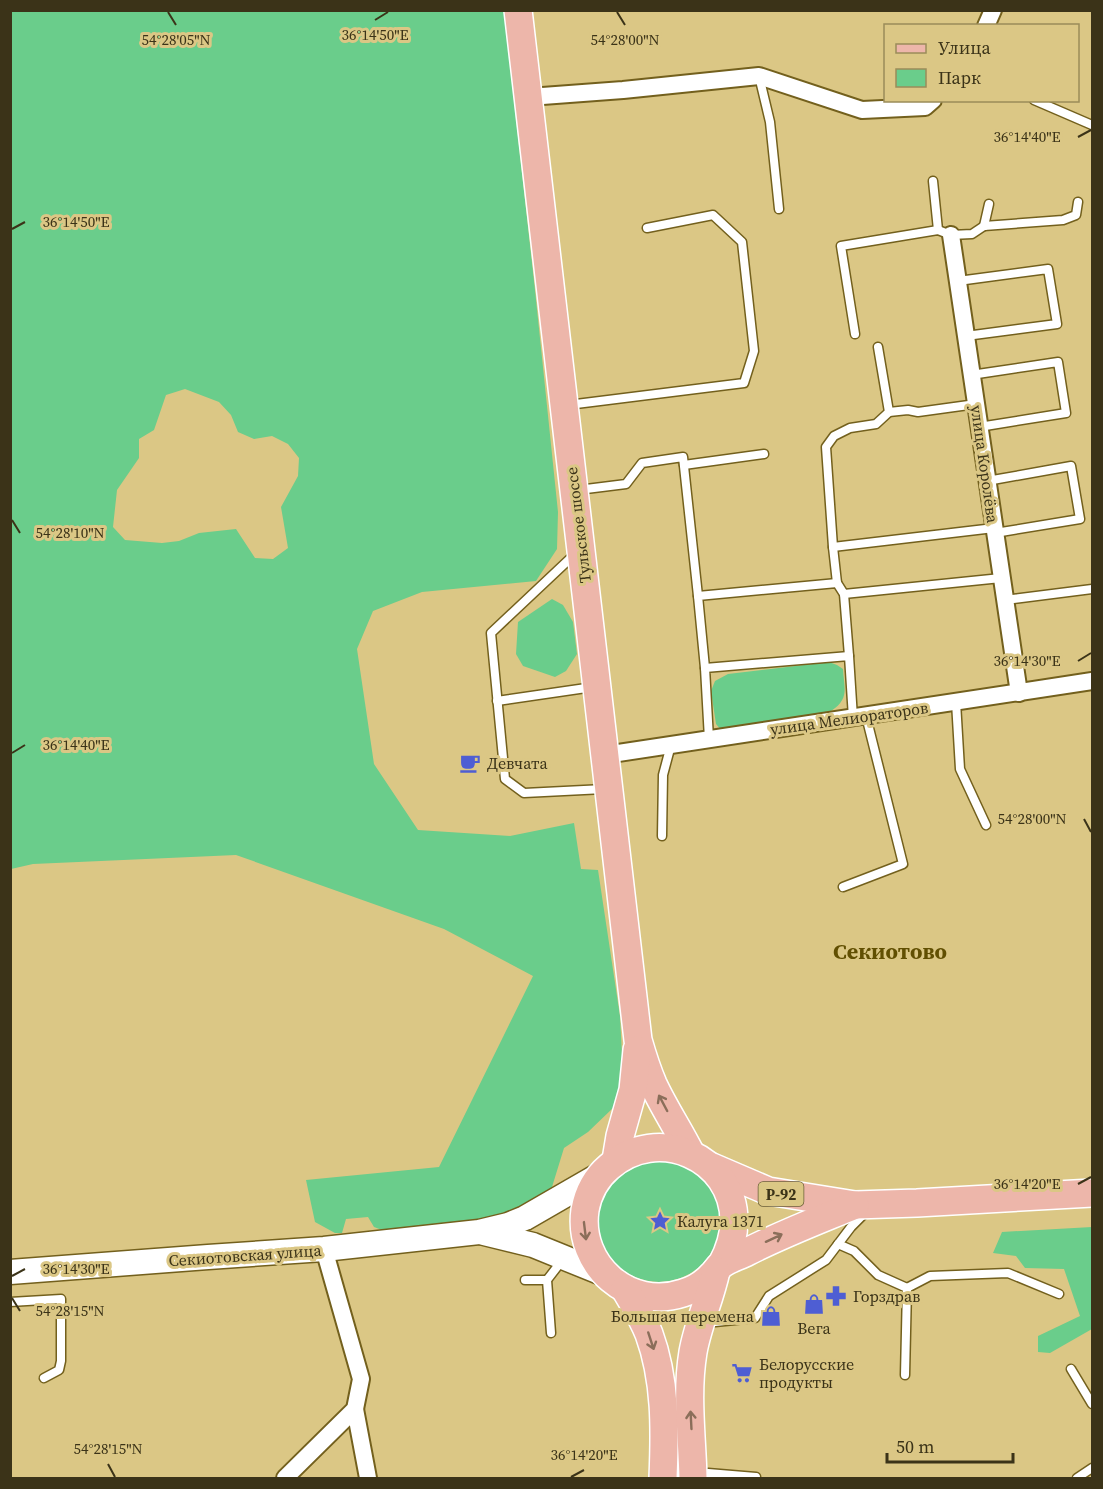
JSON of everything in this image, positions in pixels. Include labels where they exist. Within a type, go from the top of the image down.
[{"type":"main road","name":"Тульское шоссе","points":[[518,10],[638,1040]]},
{"type":"main road","points":[[638,1040],[652,1083],[664,1106],[701,1160],[720,1179],[728,1192],[734,1214],[733,1236],[729,1251],[719,1268],[699,1324],[690,1374],[693,1478]]},
{"type":"main road","points":[[638,1040],[633,1090],[620,1136],[609,1166],[589,1194],[584,1219],[587,1243],[598,1266],[616,1282],[649,1334],[659,1367],[663,1406],[663,1479]]},
{"type":"main road","points":[[479,1232],[525,1218],[558,1200],[627,1154],[652,1147],[666,1147],[679,1149],[701,1160]]},
{"type":"main road","name":"Р-92","points":[[701,1160],[768,1191],[865,1204],[1092,1193]]},
{"type":"main road","name":"Р-92","points":[[719,1268],[771,1239],[865,1204]]},
{"type":"main road","points":[[479,1232],[533,1245],[643,1295],[673,1296],[692,1290],[719,1268]]},
{"type":"main road","name":"Секиотовская улица","points":[[10,1272],[324,1250],[479,1232]]},
{"type":"street","points":[[987,24],[993,10]]},
{"type":"street","points":[[529,97],[759,76],[862,110],[925,107],[931,102]]},
{"type":"street","name":"улица Королёва","points":[[945,232],[958,281],[1018,693]]},
{"type":"street","name":"улица Мелиораторов","points":[[605,755],[1092,681]]},
{"type":"street","points":[[324,1250],[361,1379],[355,1409],[368,1479]]},
{"type":"street","points":[[285,1479],[355,1409]]},
{"type":"lane","points":[[759,76],[770,122],[779,209]]},
{"type":"lane","points":[[1039,102],[1092,125]]},
{"type":"lane","points":[[933,181],[945,232]]},
{"type":"lane","points":[[855,334],[841,246],[945,232],[972,234],[984,226],[1063,220],[1076,215],[1078,202]]},
{"type":"lane","points":[[984,226],[988,204]]},
{"type":"lane","points":[[564,406],[744,383],[754,351],[742,243],[713,215],[647,228]]},
{"type":"lane","points":[[958,281],[1048,269],[1057,324],[966,336]]},
{"type":"lane","points":[[878,347],[889,412]]},
{"type":"lane","points":[[971,375],[1058,362],[1066,413],[979,427]]},
{"type":"lane","points":[[843,887],[903,864],[860,717],[849,656],[844,594],[837,583],[826,447],[834,436],[850,428],[876,424],[889,412],[908,410],[918,412],[976,404]]},
{"type":"lane","points":[[684,465],[764,454]]},
{"type":"lane","points":[[574,491],[626,484],[642,463],[683,457],[705,668],[709,739]]},
{"type":"lane","points":[[833,547],[1080,519],[1071,466],[987,481]]},
{"type":"lane","points":[[581,549],[490,633],[505,779],[524,793],[609,789]]},
{"type":"lane","points":[[844,594],[1001,578]]},
{"type":"lane","points":[[698,596],[837,583]]},
{"type":"lane","points":[[1005,600],[1092,589]]},
{"type":"lane","points":[[705,668],[849,656]]},
{"type":"lane","points":[[497,701],[597,687]]},
{"type":"lane","points":[[956,702],[960,769],[986,825]]},
{"type":"lane","points":[[662,836],[663,775],[671,745]]},
{"type":"lane","points":[[699,1324],[755,1318],[769,1296],[826,1260],[852,1227],[865,1204]]},
{"type":"lane","points":[[838,1244],[854,1251],[878,1275],[907,1288]]},
{"type":"lane","points":[[552,1333],[547,1280],[564,1258]]},
{"type":"lane","points":[[907,1288],[930,1276],[1008,1273],[1059,1294]]},
{"type":"lane","points":[[525,1280],[547,1280]]},
{"type":"lane","points":[[905,1375],[907,1288]]},
{"type":"lane","points":[[10,1302],[61,1299],[62,1360],[59,1370],[44,1378]]},
{"type":"lane","points":[[1071,1369],[1092,1404]]},
{"type":"lane","points":[[1077,1479],[1092,1468]]},
{"type":"lane","points":[[693,1478],[708,1473],[756,1477],[756,1479]]},
{"type":"green space","points":[[11,11],[504,11],[558,512],[557,549],[536,581],[422,592],[373,611],[357,649],[374,764],[418,830],[510,836],[574,823],[581,869],[598,870],[620,1016],[623,1074],[613,1108],[588,1132],[564,1148],[552,1187],[530,1206],[452,1231],[390,1233],[374,1227],[368,1217],[346,1219],[342,1233],[335,1233],[315,1222],[306,1180],[439,1167],[533,976],[444,929],[236,855],[33,864],[11,869]],"holes":[[[185,389],[219,402],[231,415],[238,432],[254,439],[272,436],[288,444],[299,458],[298,476],[281,507],[288,548],[273,559],[255,558],[236,529],[199,533],[179,541],[162,543],[125,540],[113,527],[117,490],[139,458],[139,439],[154,430],[166,395]]]},
{"type":"green space","points":[[552,599],[563,605],[573,622],[577,654],[566,671],[555,677],[523,666],[516,654],[518,622]]},
{"type":"green space","points":[[829,662],[843,669],[845,687],[841,702],[831,711],[722,731],[716,724],[711,691],[715,681],[728,674]]},
{"type":"green space","points":[[659,1160],[682,1165],[702,1178],[715,1198],[720,1221],[715,1244],[702,1264],[682,1277],[659,1282],[636,1277],[616,1264],[603,1244],[598,1221],[603,1198],[616,1178],[636,1165]]},
{"type":"green space","points":[[1092,1227],[1092,1329],[1050,1353],[1038,1352],[1038,1336],[1080,1316],[1064,1269],[1025,1268],[1016,1256],[993,1253],[1002,1232]]},
{"type":"place","name":"Девчата","points":[[470,763]]},
{"type":"place","name":"Калуга 1371","points":[[660,1221]]},
{"type":"place","name":"Горздрав","points":[[836,1296]]},
{"type":"place","name":"Вега","points":[[814,1304]]},
{"type":"place","name":"Большая перемена","points":[[771,1316]]},
{"type":"place","name":"Белорусские продукты","points":[[742,1373]]},
{"type":"district","name":"Секиотово","points":[[890,951]]}]
